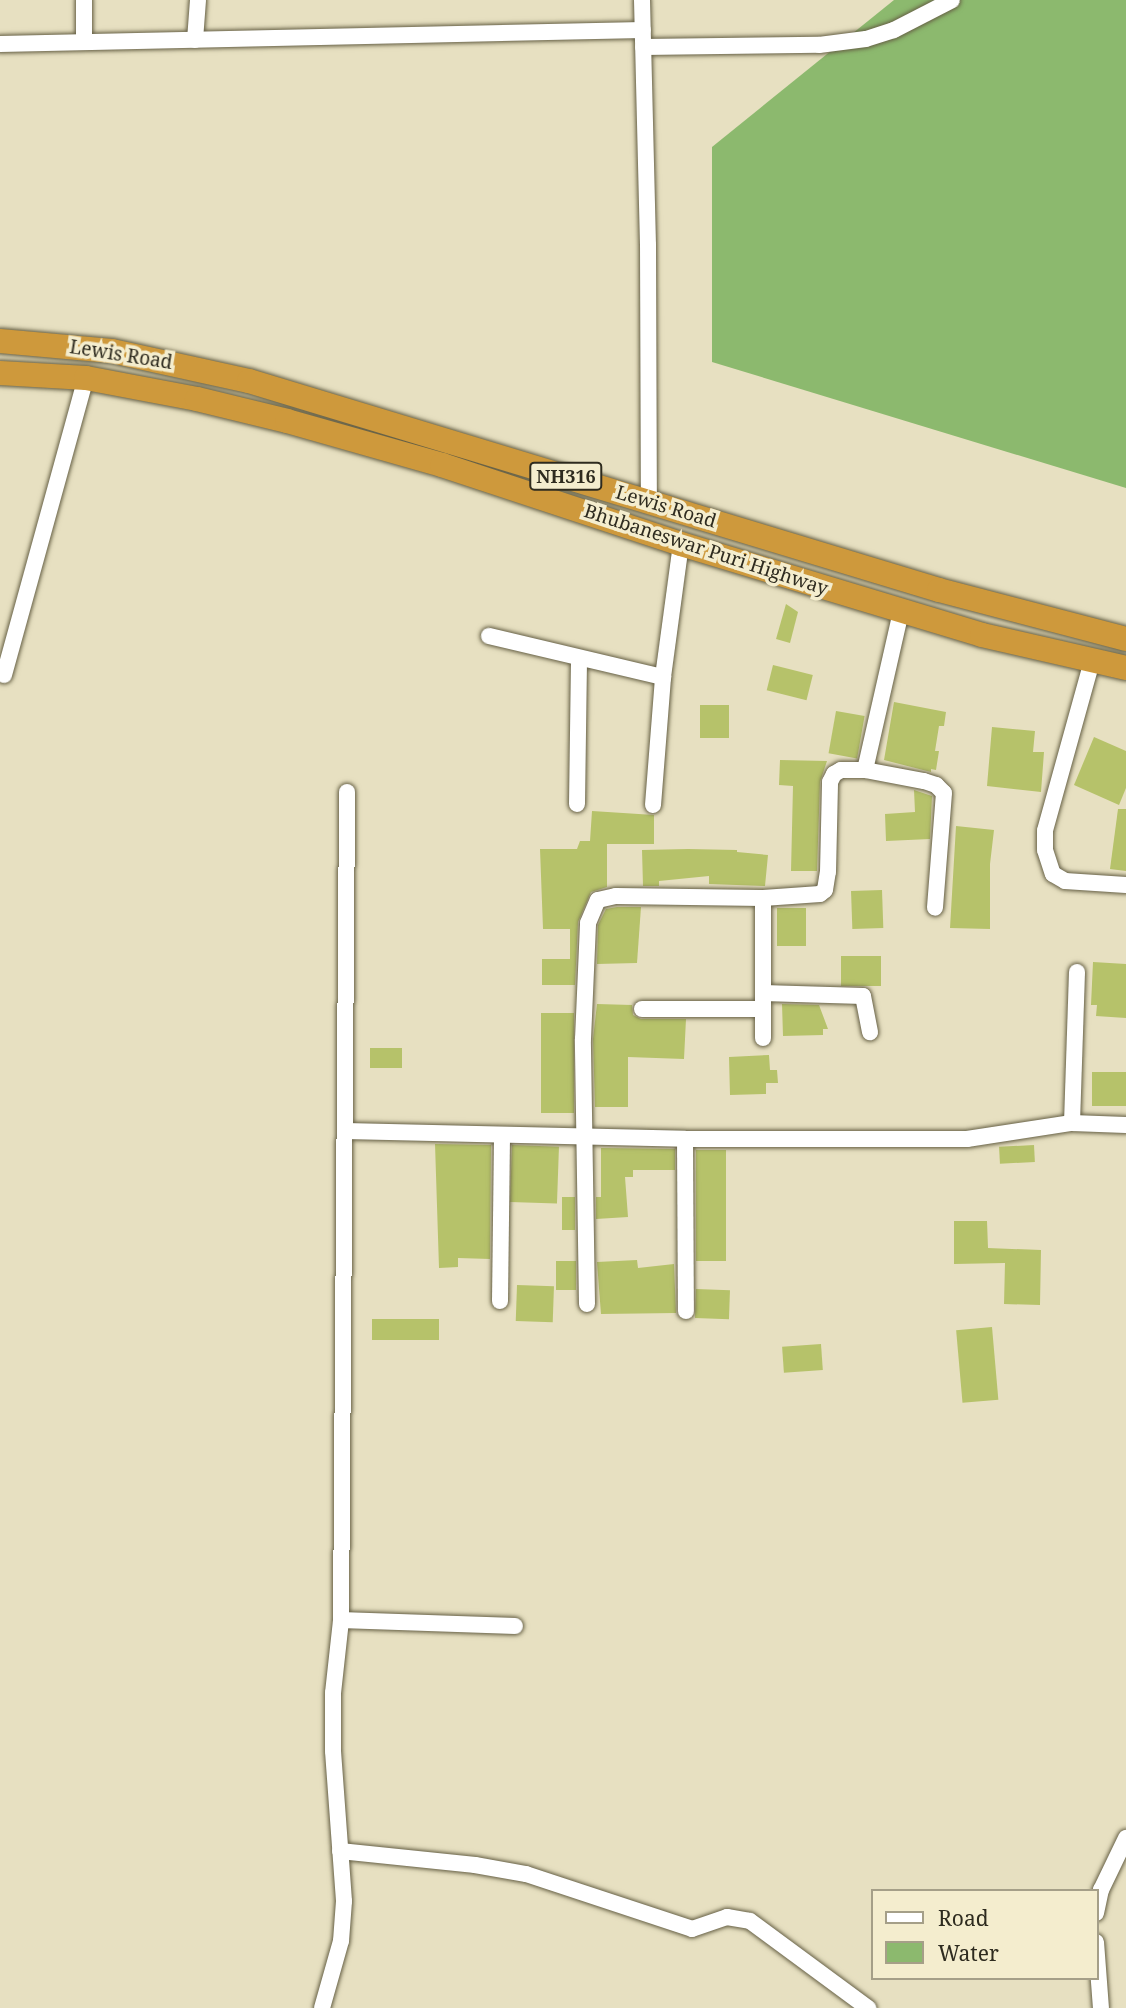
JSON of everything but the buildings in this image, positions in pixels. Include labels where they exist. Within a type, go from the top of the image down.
[{"type":"highway","name":"Lewis Road","points":[[0,341],[113,351],[249,381],[999,608],[1126,639]]},
{"type":"highway","name":"Bhubaneswar Puri Highway","points":[[0,373],[86,378],[197,398],[287,421],[442,465],[681,544],[982,635],[1126,668]]},
{"type":"street","points":[[84,0],[84,42]]},
{"type":"street","points":[[195,40],[198,0]]},
{"type":"street","points":[[642,0],[649,503]]},
{"type":"street","points":[[0,44],[195,40],[643,38],[819,46],[866,39],[894,30],[952,0]]},
{"type":"street","points":[[4,675],[86,378]]},
{"type":"street","points":[[653,805],[663,677],[681,544]]},
{"type":"street","points":[[865,770],[901,611]]},
{"type":"street","points":[[489,636],[663,677]]},
{"type":"street","points":[[577,804],[579,658]]},
{"type":"street","points":[[1092,661],[1045,831],[1045,850],[1053,874],[1065,881],[1126,885]]},
{"type":"street","points":[[587,1304],[586,956],[588,923],[598,900],[616,896],[764,898],[813,895],[825,890],[830,782],[834,774],[841,770],[865,770],[924,781],[936,785],[944,793],[935,908]]},
{"type":"street","points":[[321,2008],[341,1941],[344,1901],[332,1693],[341,1620],[347,792]]},
{"type":"street","points":[[764,898],[764,1038]]},
{"type":"street","points":[[1072,1123],[1077,972]]},
{"type":"street","points":[[642,1009],[863,996],[870,1032]]},
{"type":"street","points":[[345,1131],[685,1139],[967,1139],[1072,1123],[1126,1125]]},
{"type":"street","points":[[500,1301],[502,1136]]},
{"type":"street","points":[[685,1139],[686,1311]]},
{"type":"street","points":[[341,1620],[515,1626]]},
{"type":"street","points":[[1098,1904],[1101,1890],[1126,1838]]},
{"type":"street","points":[[340,1851],[526,1874],[692,1929],[727,1917],[750,1921],[868,2008]]},
{"type":"street","points":[[1098,1968],[1101,2008]]},
{"type":"water","points":[[894,0],[1126,0],[1126,488],[712,362],[712,147]]}]
